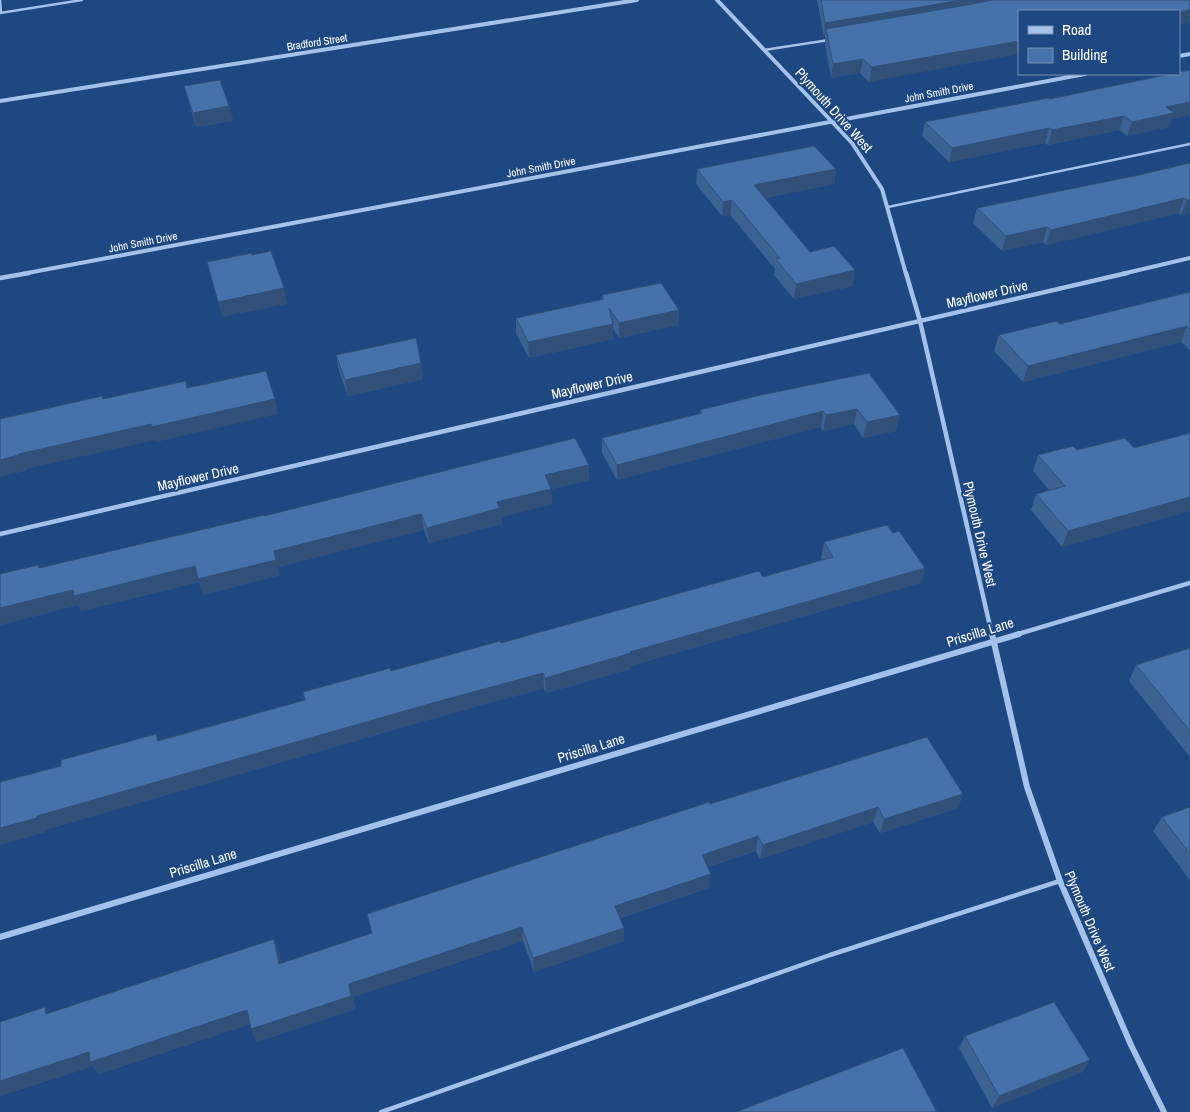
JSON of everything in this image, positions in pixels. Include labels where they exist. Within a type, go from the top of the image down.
[{"type":"street","name":"Bradford Street","points":[[0,101],[637,0]]},
{"type":"street","name":"Plymouth Drive West","points":[[717,0],[832,121],[863,158],[882,189],[920,321],[1026,787],[1060,880],[1131,1046],[1164,1112]]},
{"type":"street","name":"John Smith Drive","points":[[0,278],[1079,75]]},
{"type":"street","name":"Mayflower Drive","points":[[0,534],[1190,258]]},
{"type":"street","name":"Priscilla Lane","points":[[0,937],[1190,583]]},
{"type":"lane","points":[[0,0],[1,13],[64,1],[82,0]]},
{"type":"lane","points":[[764,50],[830,39]]},
{"type":"lane","points":[[888,207],[1190,144]]},
{"type":"lane","points":[[381,1112],[830,955],[1060,880]]},
{"type":"building","points":[[821,0],[962,0],[825,23]]},
{"type":"building","points":[[992,0],[1190,0],[1190,10],[1180,12],[1180,10],[1018,10],[1018,41],[872,67],[863,59],[833,64],[826,29]]},
{"type":"building","points":[[1190,70],[1190,102],[1166,107],[1174,113],[1132,122],[1124,116],[1052,130],[1049,128],[952,148],[925,122],[1166,75],[1180,75],[1180,72]]},
{"type":"building","points":[[220,80],[229,106],[193,113],[184,86]]},
{"type":"building","points":[[814,146],[836,169],[754,185],[810,252],[834,246],[855,270],[796,284],[776,259],[780,258],[732,200],[723,202],[697,169]]},
{"type":"building","points":[[1190,163],[1190,200],[1184,198],[1051,230],[1047,227],[1006,236],[977,208],[1139,175]]},
{"type":"building","points":[[271,251],[284,288],[218,302],[207,262]]},
{"type":"building","points":[[661,283],[679,310],[619,323],[609,308],[613,324],[528,342],[516,318],[604,299],[602,295]]},
{"type":"building","points":[[1190,292],[1190,329],[1187,326],[1028,366],[999,335],[1057,321],[1060,324]]},
{"type":"building","points":[[416,338],[421,363],[345,380],[336,355]]},
{"type":"building","points":[[266,371],[275,399],[151,427],[151,424],[0,460],[0,419],[102,396],[103,399],[186,381],[187,388]]},
{"type":"building","points":[[869,373],[900,415],[867,422],[857,409],[826,415],[823,411],[617,465],[602,438],[702,413],[700,410],[761,395]]},
{"type":"building","points":[[1190,433],[1190,497],[1068,531],[1036,494],[1065,486],[1038,455],[1073,446],[1077,450],[1125,438],[1134,448]]},
{"type":"building","points":[[575,438],[589,465],[545,475],[551,489],[497,502],[500,508],[427,528],[421,514],[274,551],[276,560],[198,579],[195,566],[74,596],[73,590],[0,608],[0,574],[38,565],[39,568],[264,516]]},
{"type":"building","points":[[887,525],[893,533],[899,531],[925,568],[545,678],[543,673],[429,704],[0,828],[0,782],[61,766],[61,760],[156,734],[158,741],[305,700],[303,692],[390,668],[391,671],[500,641],[501,643],[759,571],[763,577],[833,557],[824,542]]},
{"type":"building","points":[[1190,648],[1190,731],[1136,665]]},
{"type":"building","points":[[927,737],[963,794],[884,819],[878,807],[763,845],[758,836],[702,855],[711,874],[615,906],[624,928],[533,958],[522,927],[349,984],[351,996],[251,1029],[247,1010],[90,1062],[89,1052],[0,1081],[0,1022],[45,1007],[46,1014],[274,939],[279,964],[372,933],[367,914],[709,802],[710,804]]},
{"type":"building","points":[[1190,807],[1190,854],[1162,817]]},
{"type":"building","points":[[1054,1002],[1090,1060],[999,1096],[965,1036]]},
{"type":"building","points":[[903,1048],[937,1112],[736,1112]]}]
